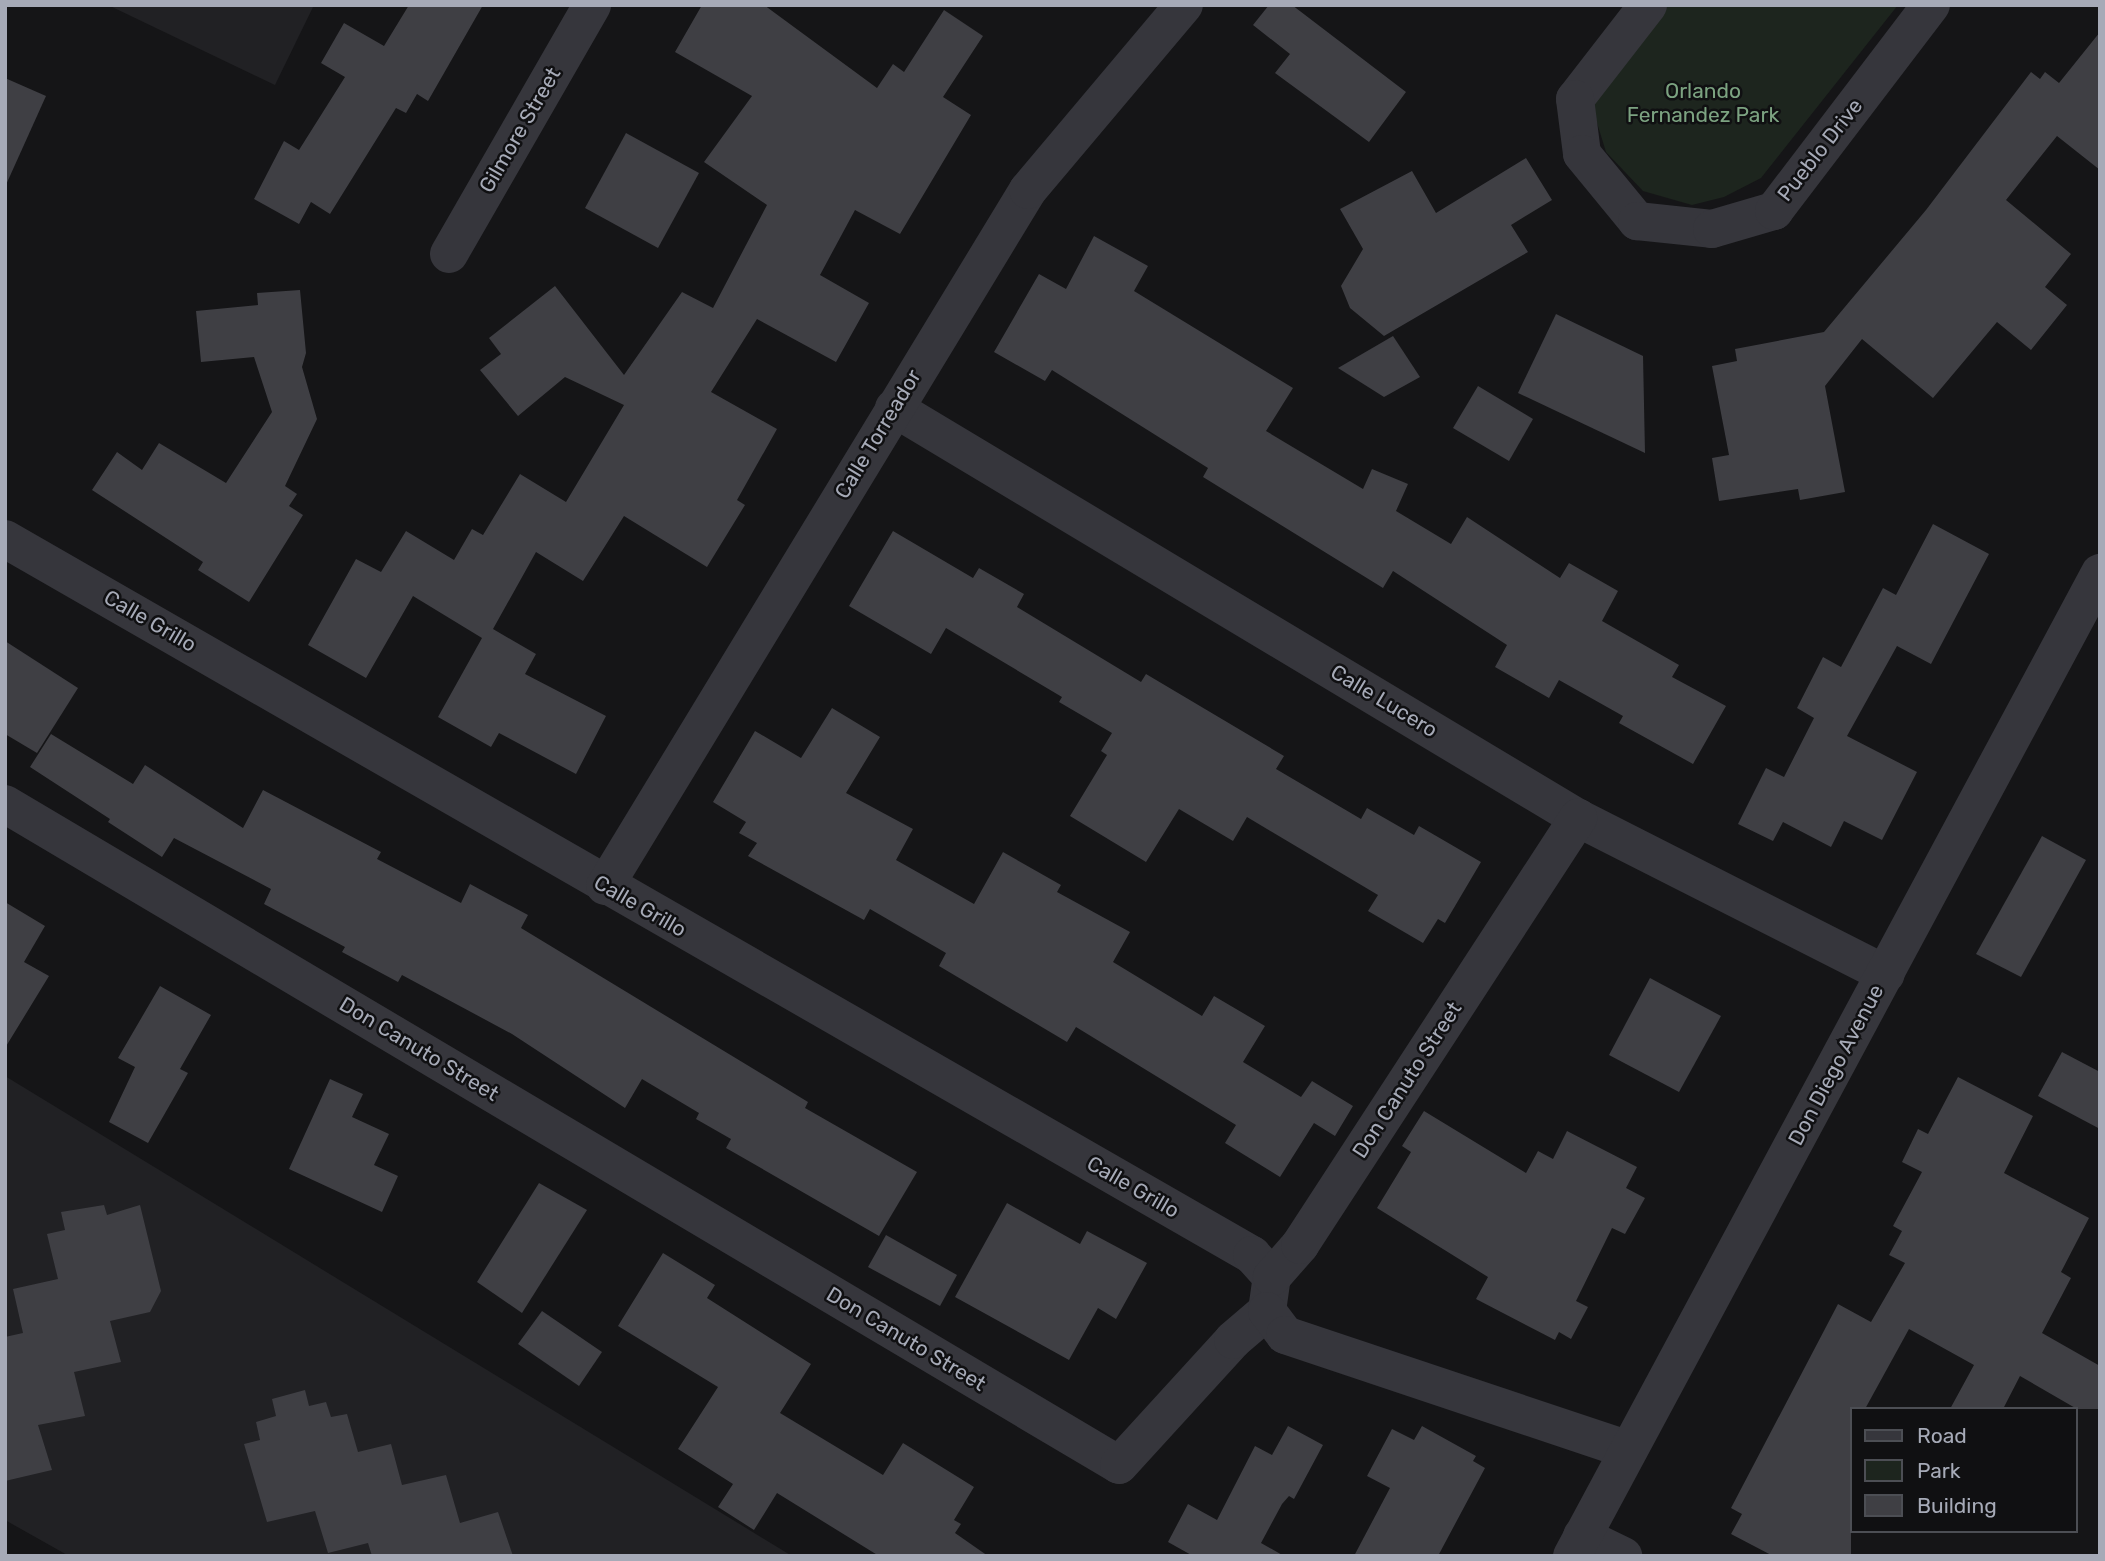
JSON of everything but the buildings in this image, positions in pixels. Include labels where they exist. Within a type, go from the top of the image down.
[{"type":"street","name":"Gilmore Street","points":[[449,254],[592,5]]},
{"type":"street","name":"Calle Torreador","points":[[605,886],[1028,190],[1184,5]]},
{"type":"street","name":"Pueblo Drive","points":[[1648,5],[1575,99],[1582,154],[1637,221],[1712,229],[1774,211],[1931,5]]},
{"type":"street","name":"Calle Lucero","points":[[894,408],[1578,817],[1885,974]]},
{"type":"street","name":"Calle Grillo","points":[[5,539],[605,886],[1252,1255],[1285,1335],[1628,1450]]},
{"type":"street","name":"Don Diego Avenue","points":[[1577,1546],[2100,573]]},
{"type":"street","name":"Don Canuto Street","points":[[5,804],[1119,1465],[1233,1340],[1269,1294],[1578,817]]},
{"type":"street","points":[[1577,1546],[1623,1556]]},
{"type":"shaded area","points":[[108,5],[314,5],[275,85]]},
{"type":"shaded area","points":[[5,1076],[792,1556],[69,1556],[5,1520]]},
{"type":"green space","name":"Orlando Fernandez Park","points":[[1663,5],[1898,5],[1761,178],[1724,197],[1692,205],[1643,191],[1606,152],[1590,100]]}]
